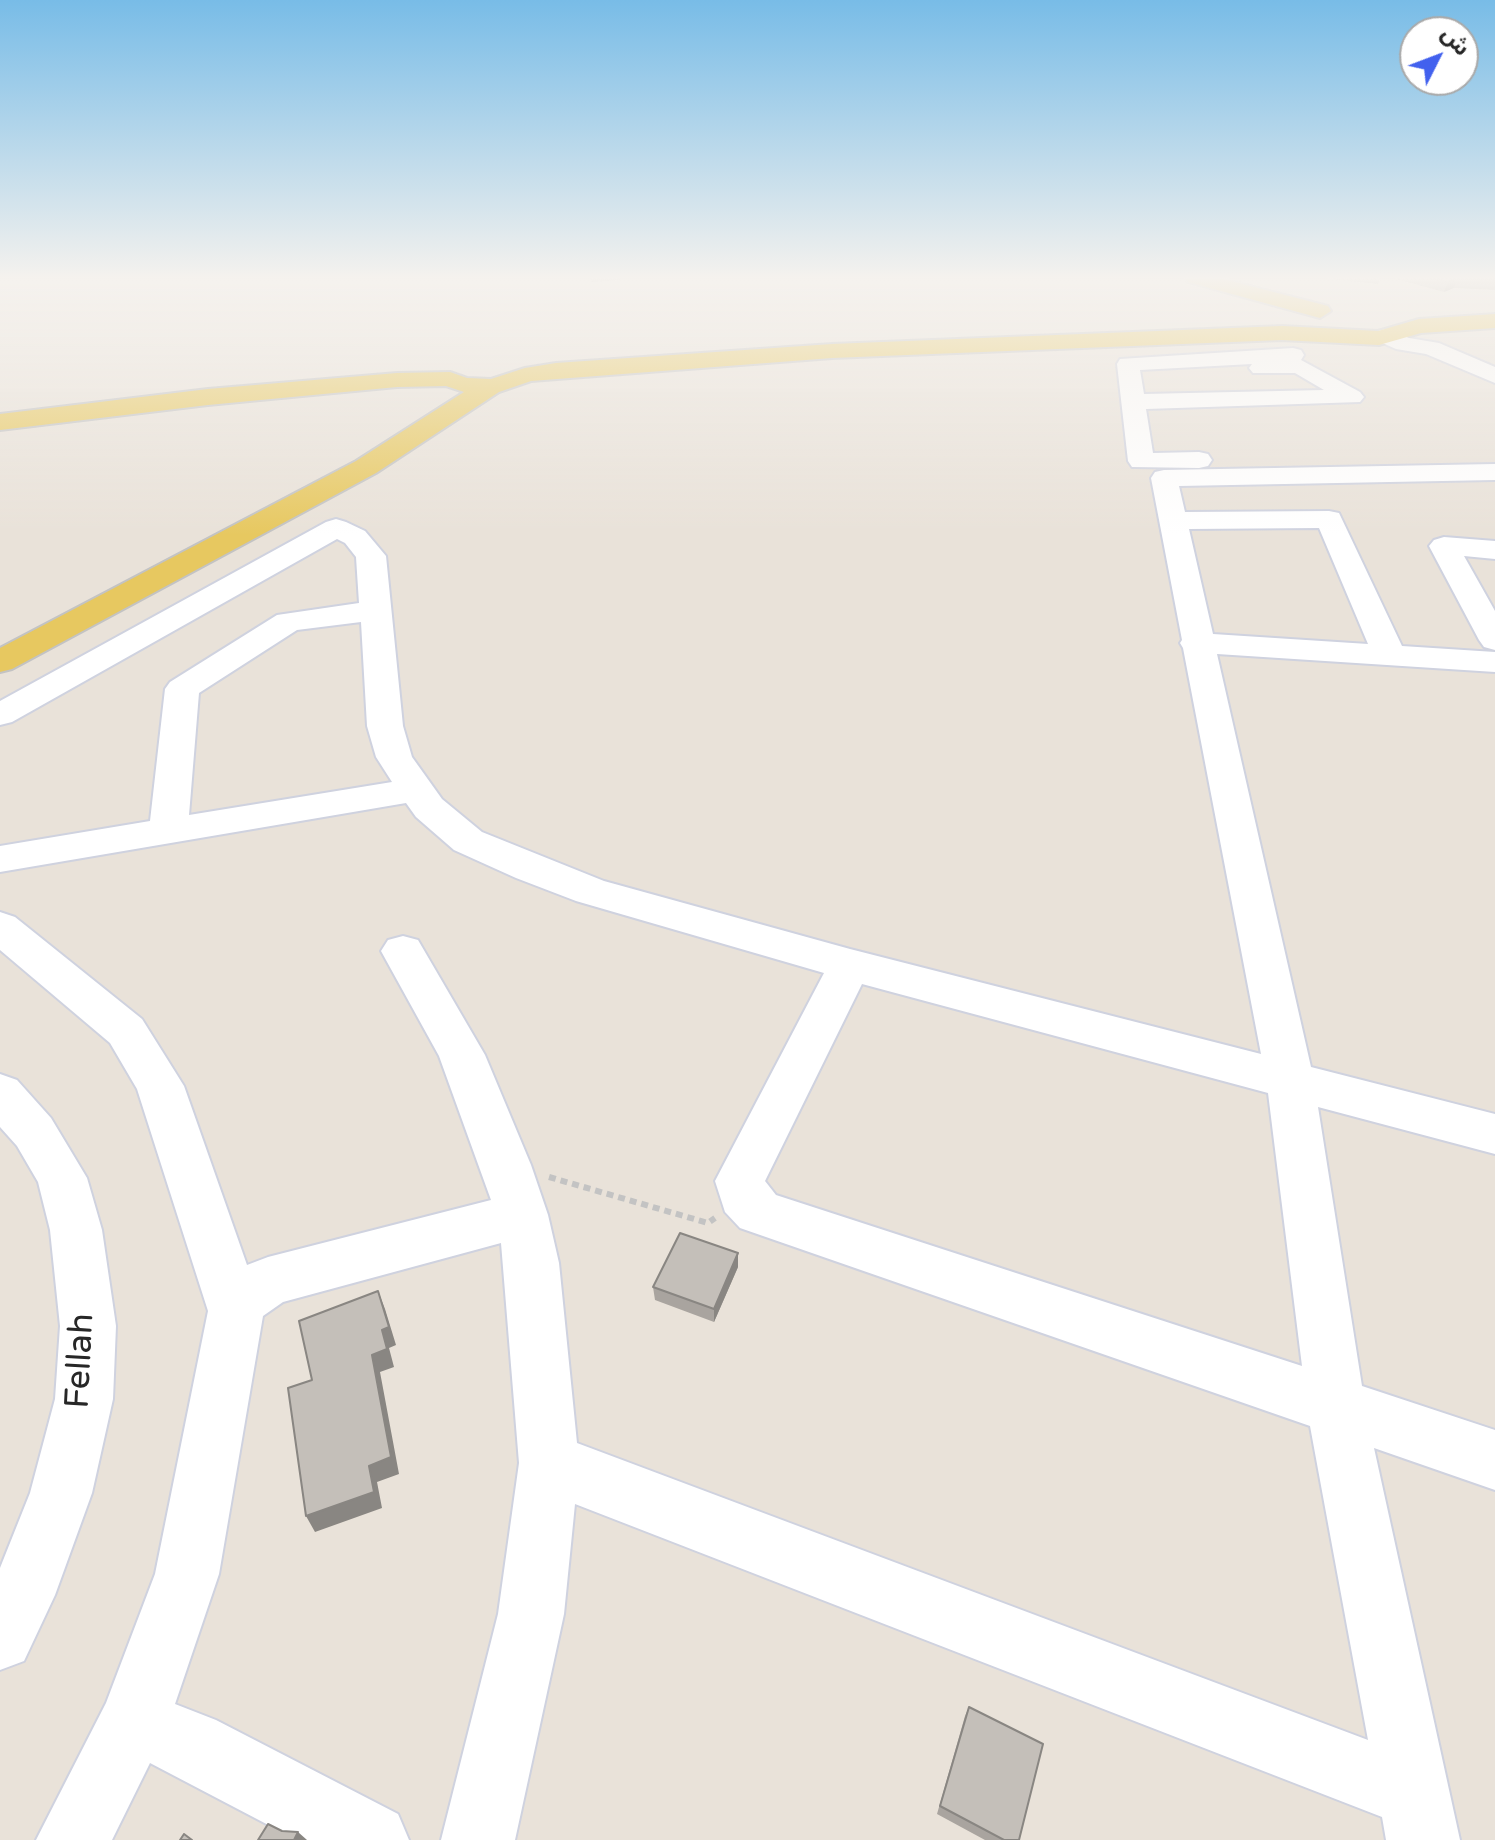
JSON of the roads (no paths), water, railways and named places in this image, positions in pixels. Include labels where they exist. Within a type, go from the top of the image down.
[{"type":"main road","points":[[0,647],[400,441],[491,386],[511,382],[515,364],[525,364]]},
{"type":"main road","points":[[400,441],[539,386],[604,371],[654,364]]},
{"type":"main road","points":[[0,416],[195,391],[409,371],[457,374],[491,386]]},
{"type":"main road","points":[[0,662],[240,534],[324,511],[439,406],[454,389],[457,374]]},
{"type":"main road","points":[[0,422],[457,374]]},
{"type":"main road","points":[[306,388],[386,385],[419,391],[427,400],[425,406],[400,441]]},
{"type":"street","points":[[1130,364],[1141,461],[1400,456]]},
{"type":"street","points":[[1133,402],[1352,397],[1299,366],[1237,369],[1221,364]]},
{"type":"street","points":[[1450,364],[1495,388]]},
{"type":"street","points":[[1467,364],[1495,376]]},
{"type":"street","points":[[1418,1817],[1336,1406],[1290,1080],[1196,643],[1175,521],[1164,478],[1495,472]]},
{"type":"street","points":[[240,534],[320,532],[324,511]]},
{"type":"street","points":[[324,511],[355,537],[371,556],[385,726],[394,757],[429,808],[468,841],[590,891],[850,965],[1495,1134]]},
{"type":"street","points":[[0,715],[324,511]]},
{"type":"street","points":[[1175,521],[1329,519],[1389,654]]},
{"type":"street","points":[[1495,550],[1444,546],[1495,640]]},
{"type":"street","points":[[168,833],[182,689],[288,622],[374,611]]},
{"type":"street","points":[[1196,643],[1495,662]]},
{"type":"street","points":[[0,859],[414,790]]},
{"type":"street","points":[[0,927],[126,1031],[160,1086],[236,1311]]},
{"type":"street","points":[[403,951],[462,1055],[514,1190],[532,1263],[549,1463],[531,1614],[478,1840]]},
{"type":"street","points":[[850,965],[740,1181],[743,1196],[758,1212],[1495,1460]]},
{"type":"street","name":"Fellah","points":[[0,1093],[34,1132],[62,1178],[76,1230],[88,1326],[84,1399],[61,1493],[22,1595],[0,1637]]},
{"type":"street","points":[[73,1840],[134,1722],[187,1574],[236,1311],[244,1298],[268,1281],[514,1190]]},
{"type":"street","points":[[549,1463],[1418,1817]]},
{"type":"street","points":[[134,1722],[191,1745],[372,1840]]}]
